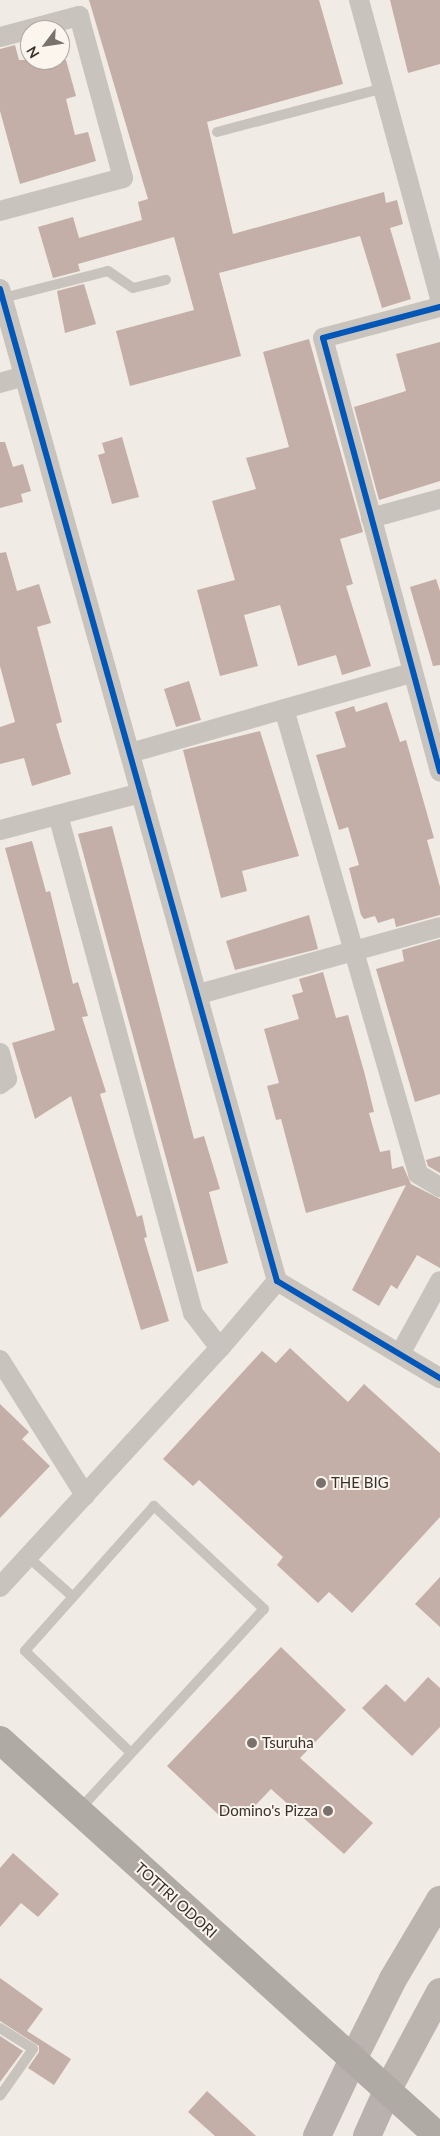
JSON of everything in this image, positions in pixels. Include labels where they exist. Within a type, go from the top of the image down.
[{"type":"highway","name":"TOTTRI ODORI","points":[[0,1740],[354,2057],[438,2136]]},
{"type":"main road","points":[[317,2136],[393,1979],[440,1900]]},
{"type":"main road","points":[[367,2136],[388,2089],[440,1992]]},
{"type":"street","points":[[359,0],[440,299]]},
{"type":"street","points":[[0,37],[79,16],[123,178],[0,211]]},
{"type":"street","points":[[1,294],[199,994],[277,1281],[440,1378]]},
{"type":"street","points":[[440,307],[323,338],[410,673],[440,771]]},
{"type":"street","points":[[0,383],[24,376]]},
{"type":"street","points":[[371,518],[440,499]]},
{"type":"street","points":[[130,753],[410,673]]},
{"type":"street","points":[[284,709],[418,1174],[440,1187]]},
{"type":"street","points":[[0,830],[141,793]]},
{"type":"street","points":[[58,815],[193,1314],[220,1348]]},
{"type":"street","points":[[199,994],[440,927]]},
{"type":"street","points":[[0,1053],[7,1079],[0,1084]]},
{"type":"street","points":[[0,1587],[220,1348],[277,1281]]},
{"type":"street","points":[[400,1354],[440,1281]]},
{"type":"street","points":[[0,1360],[85,1494]]},
{"type":"lane","points":[[217,132],[383,88]]},
{"type":"lane","points":[[1,294],[108,270],[133,288],[166,280]]},
{"type":"lane","points":[[78,1811],[264,1609],[154,1506],[25,1651],[131,1753]]},
{"type":"lane","points":[[28,1557],[73,1597]]},
{"type":"lane","points":[[0,2028],[33,2049],[0,2096]]},
{"type":"building","points":[[89,0],[319,0],[343,84],[207,122],[233,234],[384,192],[386,203],[397,200],[403,224],[390,228],[411,299],[382,308],[360,236],[219,273],[241,356],[130,386],[116,331],[194,310],[174,237],[78,264],[80,271],[53,278],[38,227],[73,217],[79,238],[142,220],[138,202],[148,199]]},
{"type":"building","points":[[390,0],[440,0],[440,64],[408,73]]},
{"type":"building","points":[[15,45],[20,60],[20,70],[69,70],[76,96],[66,99],[75,135],[88,132],[96,161],[20,184],[0,111],[0,49]]},
{"type":"building","points":[[84,284],[96,324],[65,333],[57,291]]},
{"type":"building","points":[[309,339],[363,532],[340,539],[353,584],[346,586],[371,666],[342,675],[336,655],[298,666],[280,605],[244,615],[258,666],[220,676],[197,590],[235,580],[212,501],[256,489],[246,458],[289,447],[263,352]]},
{"type":"building","points":[[440,342],[440,481],[379,500],[354,407],[406,391],[396,354]]},
{"type":"building","points":[[122,437],[139,497],[112,504],[98,455],[105,453],[102,443]]},
{"type":"building","points":[[0,442],[5,442],[13,467],[23,464],[31,491],[21,494],[23,502],[0,508]]},
{"type":"building","points":[[6,552],[17,591],[39,584],[51,623],[37,627],[62,722],[56,724],[71,774],[32,786],[24,758],[0,764],[0,727],[15,722],[0,666],[0,553]]},
{"type":"building","points":[[436,579],[440,591],[440,665],[433,666],[410,587]]},
{"type":"building","points":[[189,681],[201,720],[176,727],[164,689]]},
{"type":"building","points":[[387,702],[400,742],[406,740],[434,838],[427,840],[440,887],[440,915],[396,927],[394,918],[378,923],[375,916],[364,919],[361,915],[349,868],[359,865],[348,827],[339,830],[316,755],[346,747],[335,712],[354,706],[356,712]]},
{"type":"building","points":[[260,731],[299,856],[242,871],[247,891],[221,898],[183,750]]},
{"type":"building","points":[[112,826],[194,1139],[204,1136],[220,1189],[209,1192],[228,1263],[197,1272],[78,834]]},
{"type":"building","points":[[32,841],[46,892],[50,891],[73,984],[78,982],[88,1016],[82,1017],[106,1092],[100,1094],[137,1217],[142,1215],[147,1237],[144,1238],[169,1321],[141,1330],[71,1096],[35,1119],[12,1043],[55,1030],[5,848]]},
{"type":"building","points":[[309,915],[318,949],[235,970],[226,941]]},
{"type":"building","points":[[440,939],[440,1094],[415,1102],[376,969],[404,961],[402,950]]},
{"type":"building","points":[[323,972],[336,1018],[348,1015],[374,1112],[369,1113],[380,1152],[390,1150],[392,1169],[403,1166],[411,1184],[440,1199],[440,1268],[417,1255],[397,1289],[391,1285],[379,1306],[352,1290],[406,1185],[306,1213],[281,1119],[276,1120],[267,1086],[279,1083],[264,1029],[299,1019],[292,995],[303,992],[299,979]]},
{"type":"building","points":[[440,1156],[440,1173],[428,1166],[426,1160]]},
{"type":"building","name":"THE BIG","points":[[290,1348],[348,1402],[364,1384],[440,1453],[440,1517],[352,1613],[329,1592],[318,1603],[277,1565],[283,1557],[199,1480],[193,1486],[163,1459],[262,1351],[276,1363]]},
{"type":"building","points":[[0,1404],[29,1432],[22,1439],[50,1466],[0,1518]]},
{"type":"building","points":[[440,1577],[440,1627],[415,1604]]},
{"type":"building","name":"Tsuruha","points":[[281,1647],[346,1710],[300,1758],[373,1823],[344,1854],[271,1789],[244,1817],[233,1807],[222,1818],[167,1766]]},
{"type":"building","points":[[428,1677],[440,1688],[440,1727],[412,1756],[362,1708],[386,1684],[405,1702]]},
{"type":"building","points":[[13,1853],[59,1894],[38,1917],[21,1903],[0,1927],[0,1868]]},
{"type":"building","points":[[0,1978],[43,2009],[27,2031],[71,2059],[54,2085],[28,2068],[39,2052],[39,2046],[0,2021]]},
{"type":"building","points":[[0,2036],[23,2051],[0,2082]]},
{"type":"building","points":[[207,2091],[256,2136],[215,2136],[188,2112]]},
{"type":"cycle path","points":[[0,289],[277,1281],[440,1378]]},
{"type":"cycle path","points":[[440,307],[323,338],[440,771]]},
{"type":"place","name":"THE BIG","points":[[321,1483]]},
{"type":"place","name":"Tsuruha","points":[[252,1743]]},
{"type":"place","name":"Domino's Pizza","points":[[328,1811]]}]
